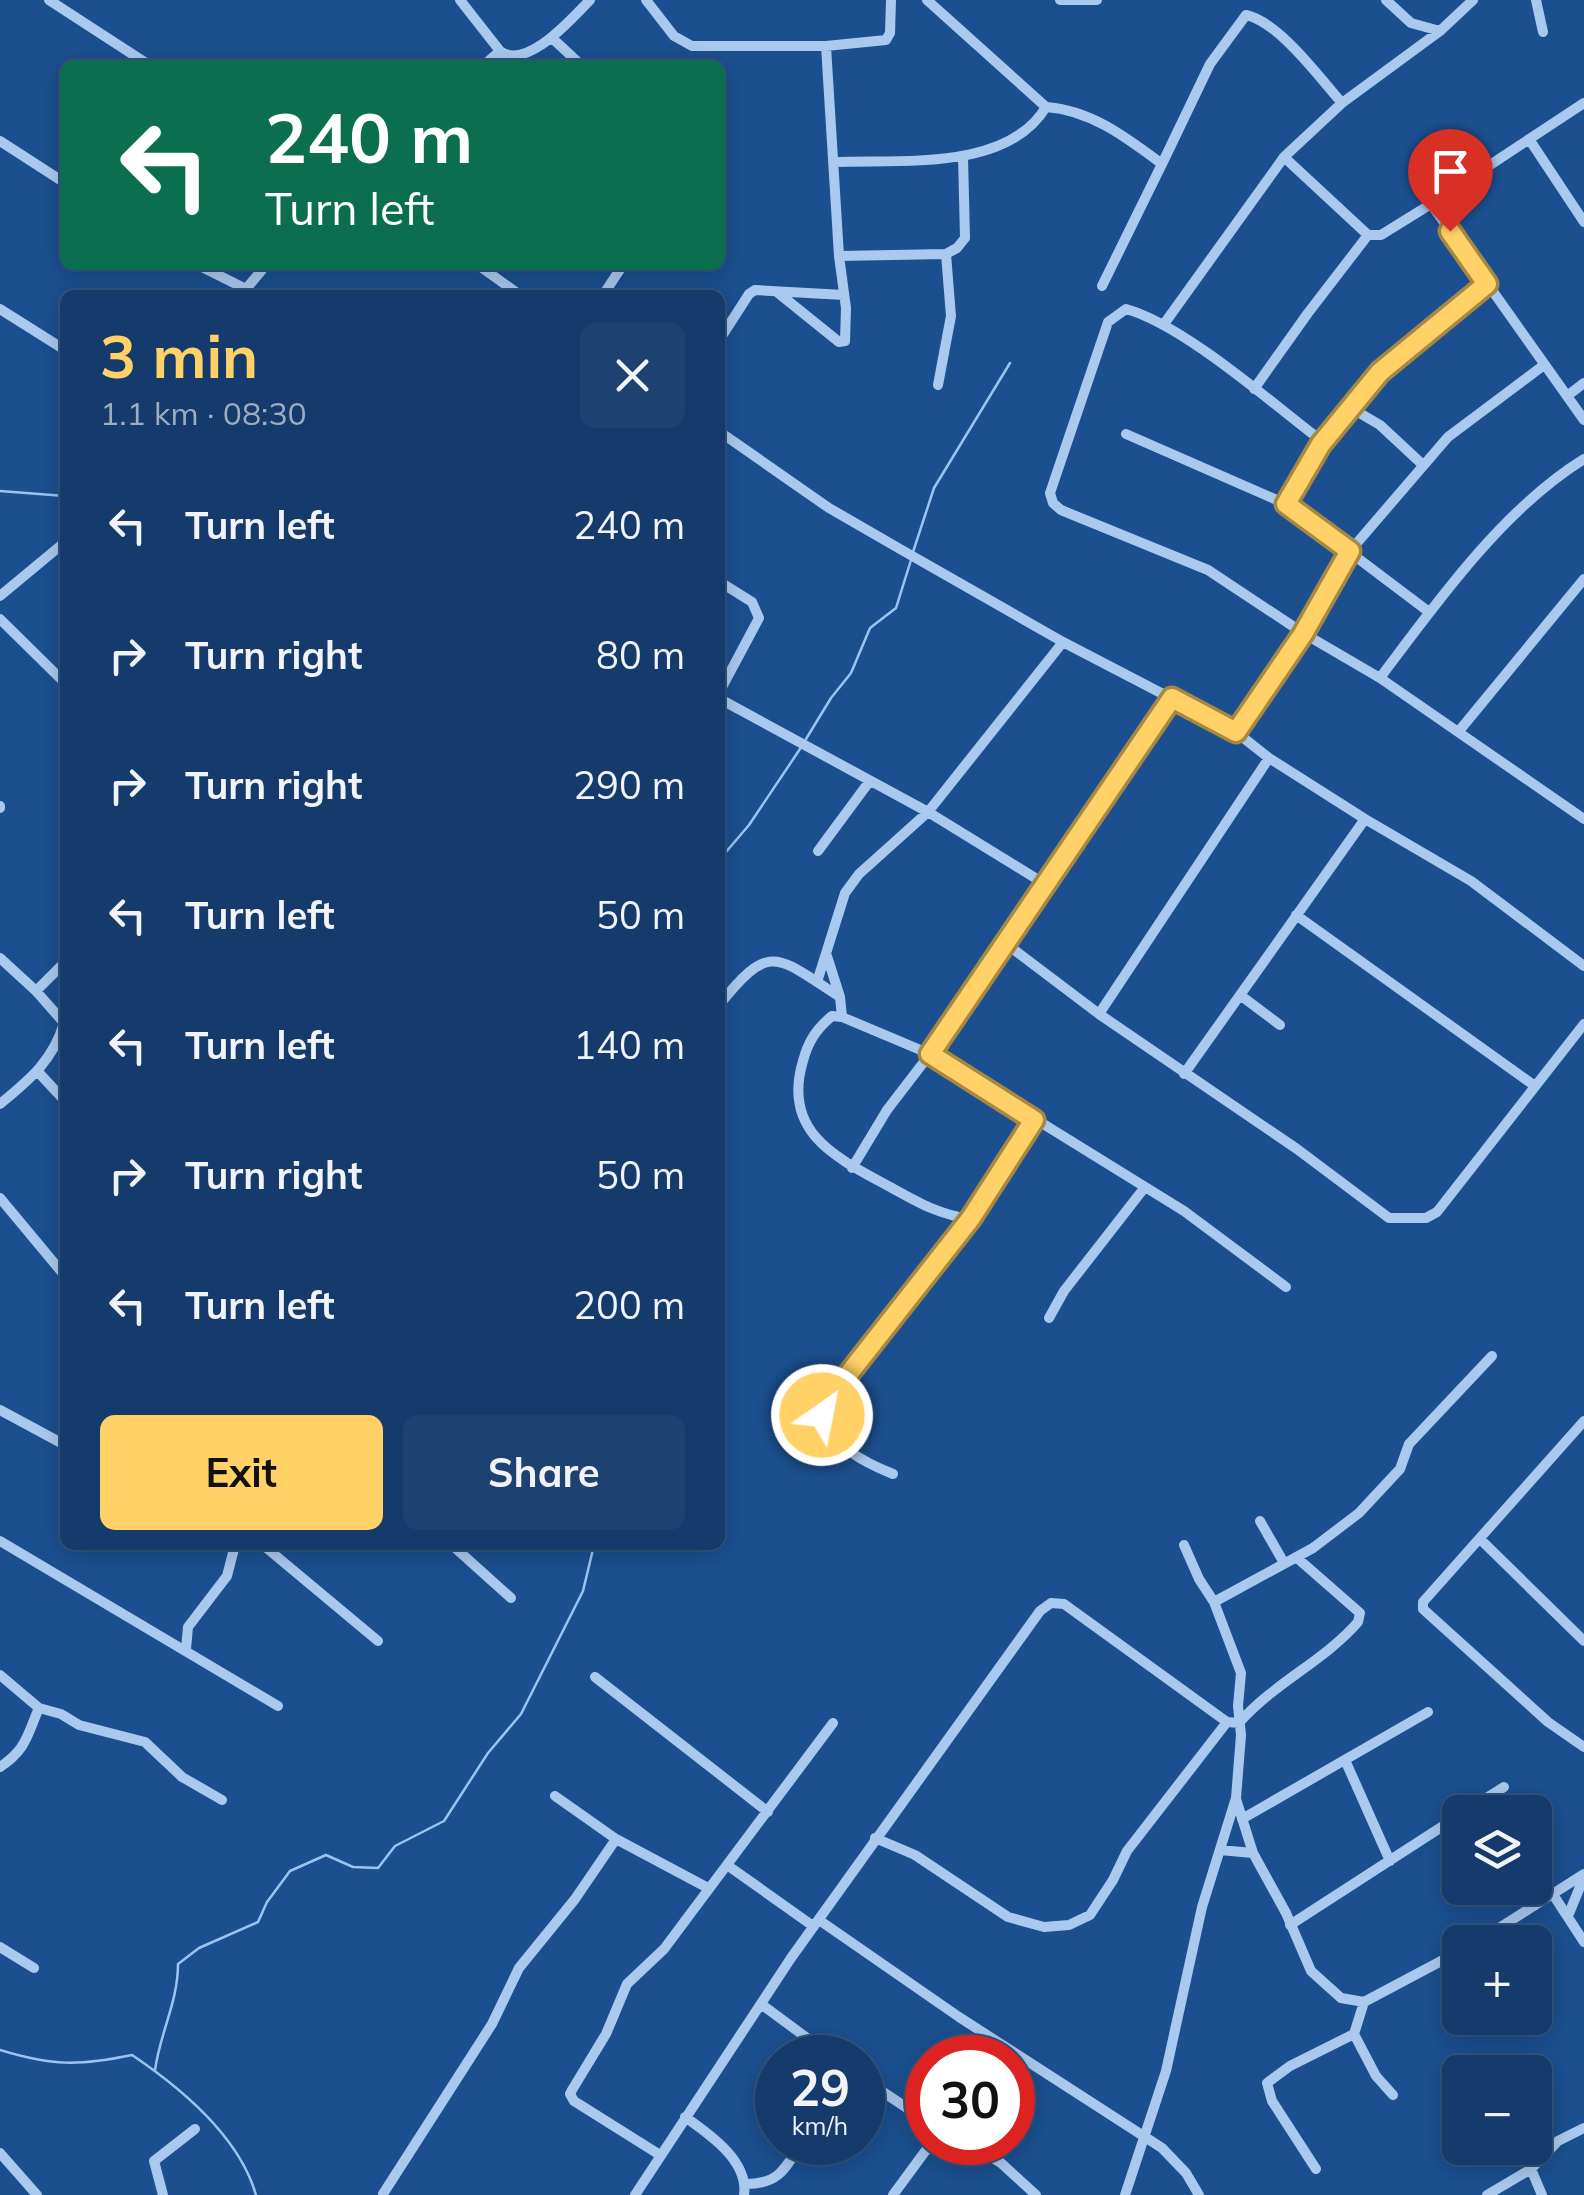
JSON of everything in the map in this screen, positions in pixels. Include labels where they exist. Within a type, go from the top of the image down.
[{"type":"street","points":[[49,0],[141,60]]},
{"type":"street","points":[[460,0],[500,51],[518,57],[552,38],[590,0]]},
{"type":"street","points":[[646,0],[674,36],[692,46],[826,46],[886,40],[890,33],[891,0]]},
{"type":"street","points":[[927,0],[1046,108],[1064,108],[1112,128],[1162,164]]},
{"type":"street","points":[[1060,0],[1097,0]]},
{"type":"street","points":[[1386,0],[1412,23],[1440,31]]},
{"type":"street","points":[[1164,324],[1284,156],[1342,103],[1440,31],[1473,0]]},
{"type":"street","points":[[1536,0],[1543,32]]},
{"type":"street","points":[[1102,286],[1210,64],[1246,15],[1260,18],[1342,103]]},
{"type":"street","points":[[552,38],[575,60]]},
{"type":"street","points":[[778,292],[842,343],[846,338],[826,46]]},
{"type":"street","points":[[490,60],[500,51]]},
{"type":"street","points":[[1254,390],[1368,236],[1382,234],[1431,204],[1584,103]]},
{"type":"street","points":[[834,162],[964,158],[1015,138],[1046,108]]},
{"type":"street","points":[[1528,139],[1582,215]]},
{"type":"street","points":[[0,141],[60,180]]},
{"type":"street","points":[[1284,156],[1368,236]]},
{"type":"street","points":[[839,256],[946,254],[958,248],[965,238],[964,158]]},
{"type":"street","points":[[1431,204],[1584,420]]},
{"type":"street","points":[[938,385],[951,316],[946,254]]},
{"type":"street","points":[[208,270],[246,289],[262,270]]},
{"type":"street","points":[[485,270],[513,290]]},
{"type":"street","points":[[1286,504],[1321,444],[1380,372],[1487,284]]},
{"type":"street","points":[[725,331],[749,294],[756,290],[844,295]]},
{"type":"street","points":[[0,309],[60,347]]},
{"type":"street","points":[[1321,444],[1164,324],[1126,309],[1108,322],[1050,493],[1062,510],[1208,570],[1303,634],[1380,678],[1584,819]]},
{"type":"street","points":[[1236,732],[1303,634],[1350,551],[1422,465],[1448,438],[1544,365]]},
{"type":"street","points":[[1567,396],[1584,384]]},
{"type":"street","points":[[1351,408],[1380,425],[1422,465]]},
{"type":"street","points":[[1126,434],[1286,504],[1429,612]]},
{"type":"street","points":[[725,435],[829,508],[1062,642],[1236,732],[1365,819],[1471,882],[1584,966]]},
{"type":"street","points":[[1380,678],[1429,612],[1524,505],[1557,475],[1584,459]]},
{"type":"street","points":[[0,596],[60,546]]},
{"type":"street","points":[[1459,732],[1584,579]]},
{"type":"street","points":[[725,585],[752,602],[759,618],[725,683]]},
{"type":"street","points":[[0,619],[60,679]]},
{"type":"street","points":[[817,982],[845,893],[859,874],[928,812],[1062,642]]},
{"type":"street","points":[[852,1168],[886,1110],[930,1054],[1172,698]]},
{"type":"street","points":[[725,702],[928,812],[1045,884]]},
{"type":"street","points":[[1099,1014],[1270,758]]},
{"type":"street","points":[[818,851],[869,782]]},
{"type":"street","points":[[1184,1074],[1365,819]]},
{"type":"street","points":[[1296,915],[1536,1086]]},
{"type":"street","points":[[1005,943],[1184,1074],[1297,1148],[1389,1218],[1426,1218],[1436,1212],[1584,1024]]},
{"type":"street","points":[[827,955],[842,1017]]},
{"type":"street","points":[[0,958],[60,1018]]},
{"type":"street","points":[[725,998],[756,964],[766,960],[782,962],[840,996]]},
{"type":"street","points":[[36,990],[60,967]]},
{"type":"street","points":[[1240,994],[1280,1026]]},
{"type":"street","points":[[971,1218],[932,1211],[852,1168],[820,1144],[807,1128],[799,1102],[800,1071],[807,1046],[819,1026],[832,1016],[930,1054],[1184,1211],[1286,1286]]},
{"type":"street","points":[[0,1104],[39,1073],[60,1036]]},
{"type":"street","points":[[39,1073],[60,1095]]},
{"type":"street","points":[[893,1474],[867,1464],[834,1437],[822,1415],[825,1404],[971,1218],[1034,1120]]},
{"type":"street","points":[[1049,1318],[1064,1291],[1145,1187]]},
{"type":"street","points":[[0,1198],[60,1270]]},
{"type":"street","points":[[1214,1602],[1313,1548],[1360,1513],[1400,1470],[1409,1444],[1492,1356]]},
{"type":"street","points":[[0,1410],[60,1442]]},
{"type":"street","points":[[1584,1422],[1423,1602],[1423,1609],[1548,1722],[1584,1747]]},
{"type":"street","points":[[1260,1521],[1284,1563]]},
{"type":"street","points":[[1480,1539],[1584,1641]]},
{"type":"street","points":[[0,1541],[278,1706]]},
{"type":"street","points":[[1184,1545],[1199,1580],[1214,1602],[1241,1673],[1233,1722],[1236,1798],[1242,1819],[1253,1852],[1311,1971],[1341,1998],[1364,2002],[1442,1961]]},
{"type":"street","points":[[186,1649],[188,1627],[227,1576],[234,1550]]},
{"type":"street","points":[[269,1550],[378,1640]]},
{"type":"street","points":[[458,1550],[511,1598]]},
{"type":"street","points":[[876,1838],[915,1855],[1008,1917],[1044,1927],[1069,1924],[1090,1915],[1127,1851],[1233,1722],[1264,1695],[1316,1660],[1358,1622],[1360,1613],[1296,1556]]},
{"type":"street","points":[[635,2195],[816,1923],[1040,1611],[1052,1604],[1064,1604],[1233,1722]]},
{"type":"street","points":[[0,1675],[39,1708],[80,1725],[145,1742],[182,1777],[222,1800]]},
{"type":"street","points":[[595,1677],[768,1812]]},
{"type":"street","points":[[0,1767],[14,1757],[32,1733],[39,1708]]},
{"type":"street","points":[[1242,1819],[1428,1712]]},
{"type":"street","points":[[660,2156],[574,2101],[570,2094],[612,2024],[628,1984],[664,1949],[833,1723]]},
{"type":"street","points":[[1345,1760],[1390,1861]]},
{"type":"street","points":[[1492,1795],[1504,1787]]},
{"type":"street","points":[[555,1796],[616,1839],[708,1888]]},
{"type":"street","points":[[1125,2195],[1166,2071],[1202,1908],[1236,1798]]},
{"type":"street","points":[[1290,1926],[1442,1827]]},
{"type":"street","points":[[383,2194],[492,2024],[519,1968],[575,1899],[616,1839]]},
{"type":"street","points":[[1220,1850],[1253,1852]]},
{"type":"street","points":[[728,1866],[983,2035]]},
{"type":"street","points":[[1505,1925],[1584,1876]]},
{"type":"street","points":[[1568,1916],[1584,1876]]},
{"type":"street","points":[[1554,1896],[1584,1942]]},
{"type":"street","points":[[0,1947],[34,1968]]},
{"type":"street","points":[[1364,2002],[1354,2034],[1376,2076],[1393,2095]]},
{"type":"street","points":[[761,2004],[803,2035]]},
{"type":"street","points":[[1316,2169],[1272,2101],[1267,2083],[1290,2066],[1354,2034]]},
{"type":"street","points":[[1035,2069],[1146,2137],[1176,2161],[1198,2195]]},
{"type":"street","points":[[685,2117],[724,2146],[745,2189],[779,2176],[786,2165]]},
{"type":"street","points":[[1487,2195],[1531,2168],[1558,2141],[1584,2128]]},
{"type":"street","points":[[163,2195],[154,2161],[195,2129]]},
{"type":"street","points":[[0,2153],[37,2195]]},
{"type":"street","points":[[893,2195],[915,2165]]},
{"type":"street","points":[[1002,2165],[1036,2195]]},
{"type":"street","points":[[1531,2168],[1542,2195]]},
{"type":"waterway","points":[[913,552],[934,488],[1010,363]]},
{"type":"waterway","points":[[0,491],[60,496]]},
{"type":"waterway","points":[[806,739],[851,673],[870,628],[896,608],[911,560]]},
{"type":"waterway","points":[[725,853],[749,825],[802,746]]},
{"type":"waterway","points":[[155,2070],[178,1964],[199,1948],[258,1922],[267,1902],[290,1871],[326,1855],[353,1867],[378,1868],[395,1846],[444,1821],[488,1753],[521,1714],[583,1591],[593,1550]]},
{"type":"waterway","points":[[0,2050],[66,2063],[132,2055],[170,2082],[222,2133],[248,2173],[256,2195]]},
{"type":"route","points":[[822,1415],[825,1404],[971,1218],[1034,1120],[930,1054],[1172,698],[1236,732],[1303,634],[1350,551],[1286,504],[1321,444],[1380,372],[1487,284],[1450,231]]}]
